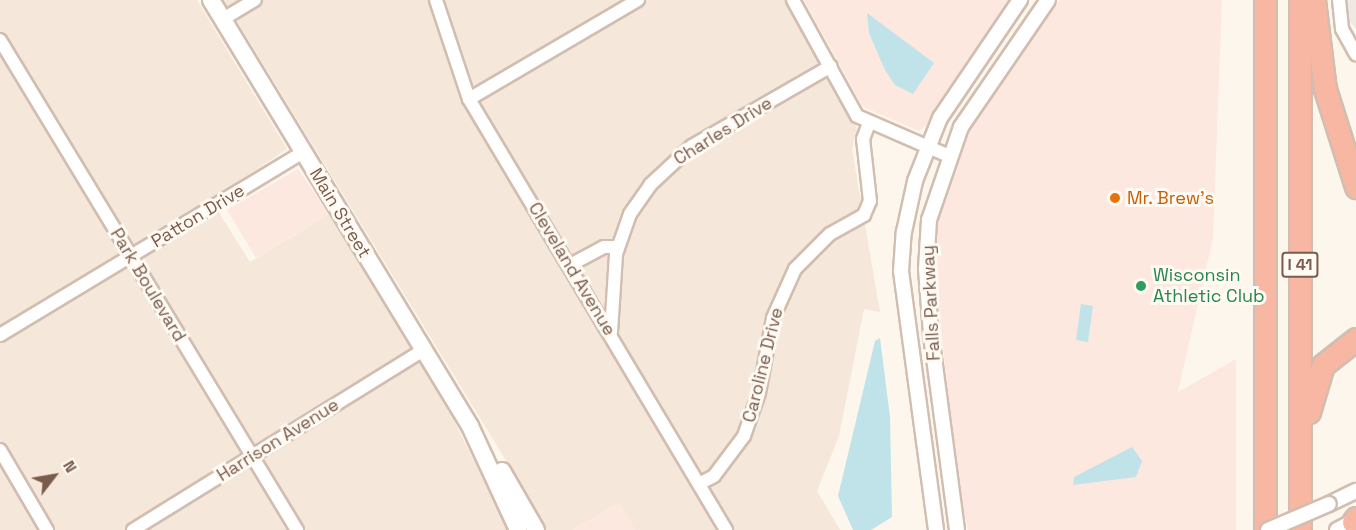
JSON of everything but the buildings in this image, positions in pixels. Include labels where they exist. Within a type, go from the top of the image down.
[{"type":"highway","name":"I 41","points":[[1265,0],[1267,530]]},
{"type":"highway","name":"I 41","points":[[1300,0],[1300,530]]},
{"type":"highway","points":[[1314,0],[1325,90],[1356,186]]},
{"type":"highway","points":[[1254,530],[1255,278],[1265,163]]},
{"type":"highway","points":[[1308,530],[1311,397],[1323,365],[1356,339]]},
{"type":"main road","name":"Main Street","points":[[211,0],[470,426],[496,460],[536,530]]},
{"type":"main road","name":"Main Street","points":[[470,426],[518,530]]},
{"type":"street","points":[[222,19],[255,0]]},
{"type":"street","name":"Cleveland Avenue","points":[[436,0],[469,99],[726,530]]},
{"type":"street","points":[[469,99],[639,0]]},
{"type":"street","points":[[793,0],[831,66],[848,104],[869,123],[949,156]]},
{"type":"street","name":"Falls Parkway","points":[[936,530],[902,271],[908,210],[927,146],[952,96],[1020,0]]},
{"type":"street","name":"Falls Parkway","points":[[957,530],[935,374],[926,269],[928,220],[949,156],[987,85],[1048,0]]},
{"type":"street","points":[[1339,0],[1342,29],[1356,54]]},
{"type":"street","name":"Park Boulevard","points":[[0,40],[297,530]]},
{"type":"street","name":"Charles Drive","points":[[612,336],[612,275],[618,247],[637,203],[673,160],[831,66]]},
{"type":"street","name":"Caroline Drive","points":[[699,484],[714,476],[744,436],[759,393],[776,310],[795,269],[830,234],[864,214],[870,201],[863,139],[869,123]]},
{"type":"street","name":"Patton Drive","points":[[0,335],[303,152]]},
{"type":"street","points":[[570,265],[604,247],[618,247]]},
{"type":"street","name":"Harrison Avenue","points":[[132,530],[423,350]]},
{"type":"street","points":[[0,450],[48,530]]},
{"type":"street","points":[[1267,530],[1356,491]]},
{"type":"shaded area","points":[[0,0],[197,0],[287,149],[211,200],[250,262],[329,214],[452,417],[509,530],[0,530]]},
{"type":"shaded area","points":[[224,0],[787,0],[857,128],[852,149],[880,312],[864,309],[839,436],[817,491],[840,530],[635,530],[618,503],[573,530],[544,530],[513,472]]},
{"type":"shaded area","points":[[804,0],[1012,0],[966,62],[929,123],[919,131],[863,107]]},
{"type":"shaded area","points":[[1060,0],[1222,0],[1213,238],[1178,392],[1236,359],[1236,530],[968,530],[958,486],[936,281],[938,221],[949,178],[980,110]]},
{"type":"shaded area","points":[[1347,0],[1356,0],[1356,29],[1348,19]]},
{"type":"shaded area","points":[[298,169],[329,214],[256,258],[227,210]]},
{"type":"shaded area","points":[[618,503],[635,530],[573,530]]},
{"type":"water","points":[[867,13],[934,63],[913,94],[895,85],[885,70],[869,33]]},
{"type":"water","points":[[1081,304],[1093,306],[1088,342],[1076,340]]},
{"type":"water","points":[[880,338],[890,417],[892,517],[871,530],[853,530],[838,496],[875,341]]},
{"type":"water","points":[[1132,447],[1142,461],[1136,477],[1073,485],[1074,477]]},
{"type":"place","name":"Mr. Brew's","points":[[1115,198]]},
{"type":"place","name":"Wisconsin Athletic Club","points":[[1141,286]]}]
